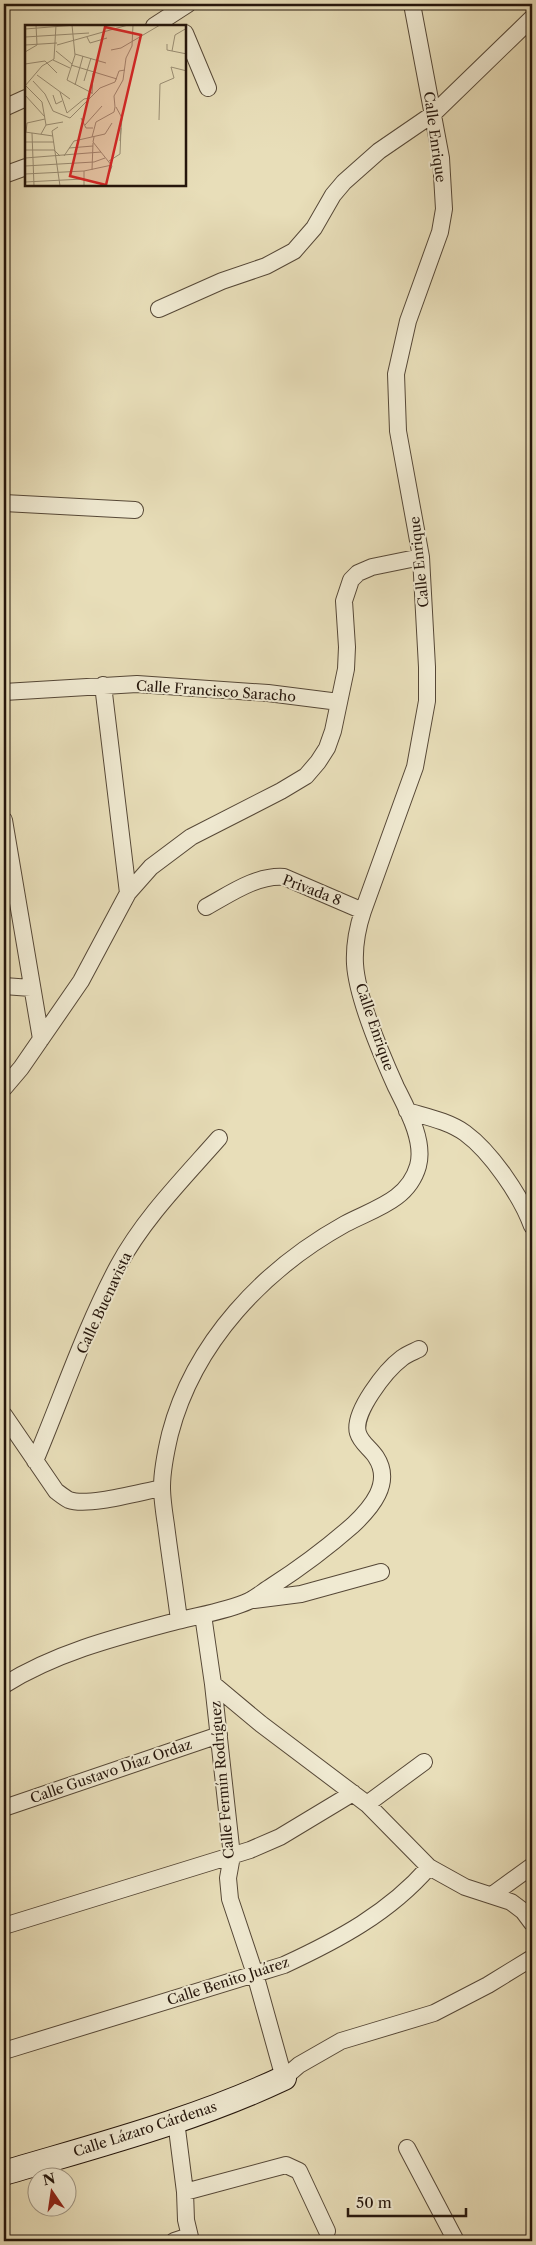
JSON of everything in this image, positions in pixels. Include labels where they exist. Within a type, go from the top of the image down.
[{"type":"street","name":"Calle Enrique","points":[[179,1620],[162,1488],[165,1455],[185,1388],[202,1354],[224,1325],[251,1295],[281,1268],[318,1240],[396,1199],[414,1179],[419,1164],[415,1131],[394,1081],[358,984],[355,947],[356,933],[363,911],[405,798],[422,735],[427,701],[421,557],[398,431],[396,374],[408,321],[440,232],[444,208],[441,158],[412,4]]},
{"type":"street","points":[[156,25],[182,14]]},
{"type":"street","points":[[159,309],[222,281],[266,266],[294,251],[314,228],[333,195],[344,182],[379,151],[433,114],[532,18]]},
{"type":"street","points":[[186,35],[208,88]]},
{"type":"street","points":[[4,108],[25,98]]},
{"type":"street","points":[[4,175],[25,167]]},
{"type":"street","points":[[4,503],[135,510]]},
{"type":"street","points":[[4,1088],[21,1068],[81,981],[128,893],[151,867],[192,837],[306,776],[327,748],[333,731],[346,669],[347,647],[344,601],[350,580],[358,573],[372,567],[421,557]]},
{"type":"street","points":[[103,685],[128,893]]},
{"type":"street","name":"Calle Francisco Saracho","points":[[4,692],[103,685],[184,686],[268,693],[339,702]]},
{"type":"street","points":[[4,820],[41,1039]]},
{"type":"street","name":"Privada 8","points":[[206,907],[257,881],[275,876],[284,877],[363,911]]},
{"type":"street","points":[[4,986],[31,988]]},
{"type":"street","points":[[4,1074],[21,1068]]},
{"type":"street","points":[[407,1111],[446,1123],[470,1138],[482,1149],[504,1178],[528,1216],[532,1226]]},
{"type":"street","name":"Calle Buenavista","points":[[35,1461],[97,1310],[119,1266],[167,1196],[218,1138]]},
{"type":"street","points":[[249,1601],[296,1570],[352,1526],[380,1495],[382,1482],[378,1459],[360,1440],[357,1424],[368,1400],[382,1379],[402,1358],[419,1349]]},
{"type":"street","points":[[4,1416],[56,1491],[68,1500],[78,1502],[92,1501],[162,1488]]},
{"type":"street","points":[[4,1685],[52,1659],[88,1646],[249,1601],[301,1594],[381,1572]]},
{"type":"street","name":"Calle Fermín Rodríguez","points":[[203,1615],[213,1684],[232,1856],[228,1878],[230,1899],[256,1974],[284,2078]]},
{"type":"street","points":[[213,1684],[261,1724],[367,1804],[429,1867],[465,1887],[511,1902],[532,1923]]},
{"type":"street","name":"Calle Gustavo Díaz Ordaz","points":[[4,1808],[219,1735]]},
{"type":"street","points":[[367,1804],[424,1762]]},
{"type":"street","points":[[4,1926],[232,1856],[280,1837],[353,1793]]},
{"type":"street","points":[[492,1895],[532,1866]]},
{"type":"street","name":"Calle Benito Juárez","points":[[4,2051],[284,1965],[317,1950],[374,1918],[414,1885],[429,1867]]},
{"type":"street","points":[[284,2078],[307,2060],[341,2042],[434,2013],[488,1985],[532,1958]]},
{"type":"street","name":"Calle Lázaro Cárdenas","points":[[4,2173],[176,2121],[250,2094],[284,2078]]},
{"type":"street","points":[[174,2241],[190,2239],[186,2220],[185,2192],[176,2121]]},
{"type":"street","points":[[407,2148],[456,2241]]},
{"type":"street","points":[[185,2192],[286,2165],[299,2171],[327,2231]]}]
